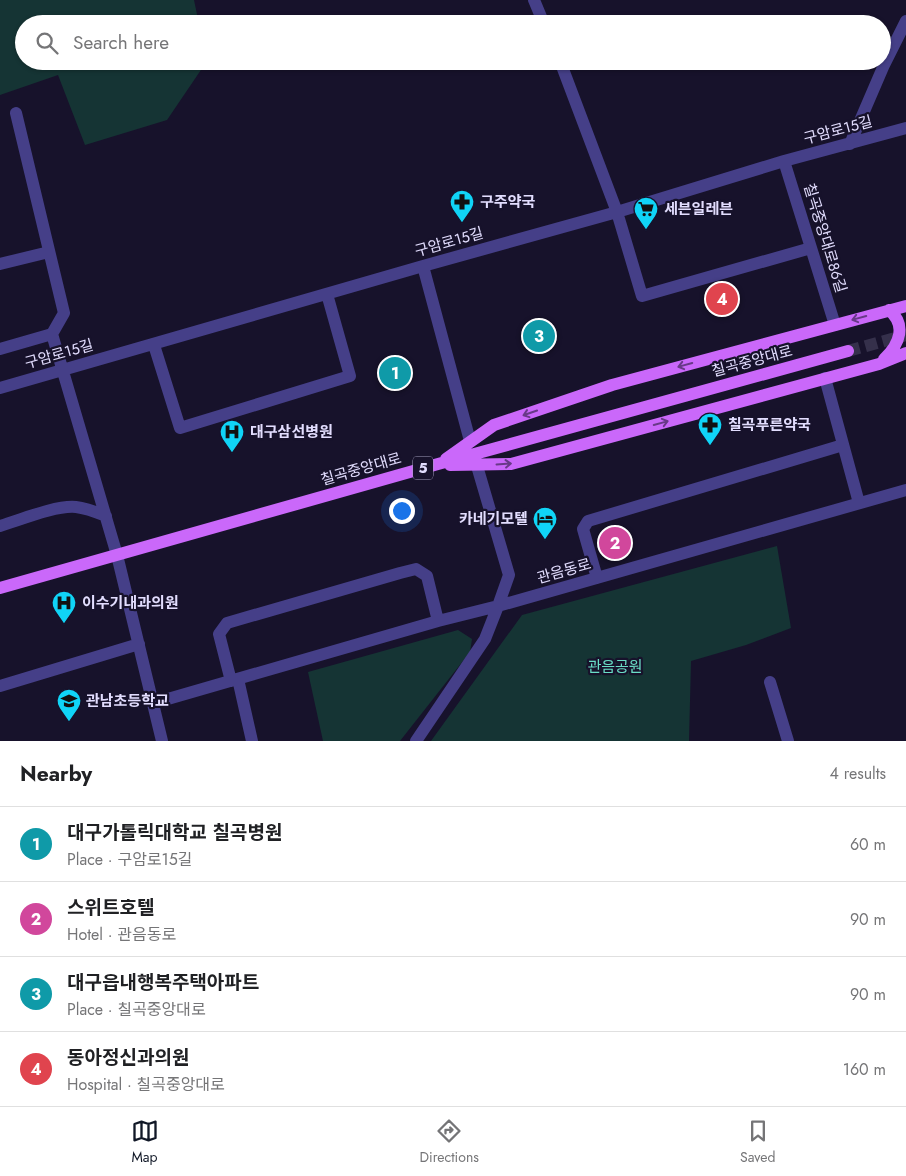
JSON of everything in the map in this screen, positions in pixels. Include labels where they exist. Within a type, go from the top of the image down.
[{"type":"main road","points":[[438,464],[494,425],[612,385],[906,306]]},
{"type":"main road","points":[[879,364],[901,342],[906,332],[904,321],[898,314],[889,310]]},
{"type":"main road","name":"칠곡중앙대로","points":[[0,588],[438,464],[848,352]]},
{"type":"main road","points":[[438,464],[477,466],[511,464],[879,364],[906,353]]},
{"type":"main road","points":[[879,364],[906,364]]},
{"type":"street","points":[[534,0],[540,15]]},
{"type":"street","points":[[891,51],[906,21]]},
{"type":"street","points":[[563,70],[617,212],[642,296],[811,248]]},
{"type":"street","points":[[850,144],[882,70]]},
{"type":"street","points":[[0,350],[52,334],[64,313],[16,112]]},
{"type":"street","name":"구암로15길","points":[[0,388],[617,212],[784,161],[906,128]]},
{"type":"street","name":"칠곡중앙대로86길","points":[[784,161],[835,325]]},
{"type":"street","points":[[0,264],[49,252]]},
{"type":"street","points":[[423,266],[470,442]]},
{"type":"street","points":[[154,345],[180,428],[350,376],[327,294]]},
{"type":"street","points":[[52,334],[117,555],[162,741]]},
{"type":"street","points":[[824,378],[859,503]]},
{"type":"street","points":[[597,578],[582,529],[588,521],[843,445]]},
{"type":"street","points":[[416,741],[485,639],[509,575],[477,466]]},
{"type":"street","name":"관음동로","points":[[154,703],[906,490]]},
{"type":"street","points":[[0,526],[61,508],[74,507],[93,510],[106,516]]},
{"type":"street","points":[[252,741],[235,680],[219,634],[227,623],[416,569],[427,576],[438,621]]},
{"type":"street","points":[[0,686],[139,644]]},
{"type":"street","points":[[770,682],[788,741]]},
{"type":"green space","points":[[0,0],[194,0],[197,15],[15,15],[15,70],[201,70],[167,120],[85,145],[58,75],[0,95]]},
{"type":"green space","name":"관음공원","points":[[777,546],[791,628],[746,645],[691,661],[689,741],[431,741],[522,615]]},
{"type":"green space","points":[[458,630],[472,639],[470,652],[400,741],[323,741],[308,672]]},
{"type":"tunnel","points":[[848,351],[906,335]]},
{"type":"place","name":"구주약국","points":[[462,223]]},
{"type":"place","name":"세븐일레븐","points":[[646,230]]},
{"type":"place","name":"동아정신과의원","points":[[722,299]]},
{"type":"place","name":"대구읍내행복주택아파트","points":[[539,336]]},
{"type":"place","name":"대구가톨릭대학교 칠곡병원","points":[[395,373]]},
{"type":"place","name":"칠곡푸른약국","points":[[710,446]]},
{"type":"place","name":"대구삼선병원","points":[[232,453]]},
{"type":"place","name":"카네기모텔","points":[[545,540]]},
{"type":"place","name":"스위트호텔","points":[[615,543]]},
{"type":"place","name":"이수기내과의원","points":[[64,624]]},
{"type":"place","name":"관남초등학교","points":[[69,722]]}]
